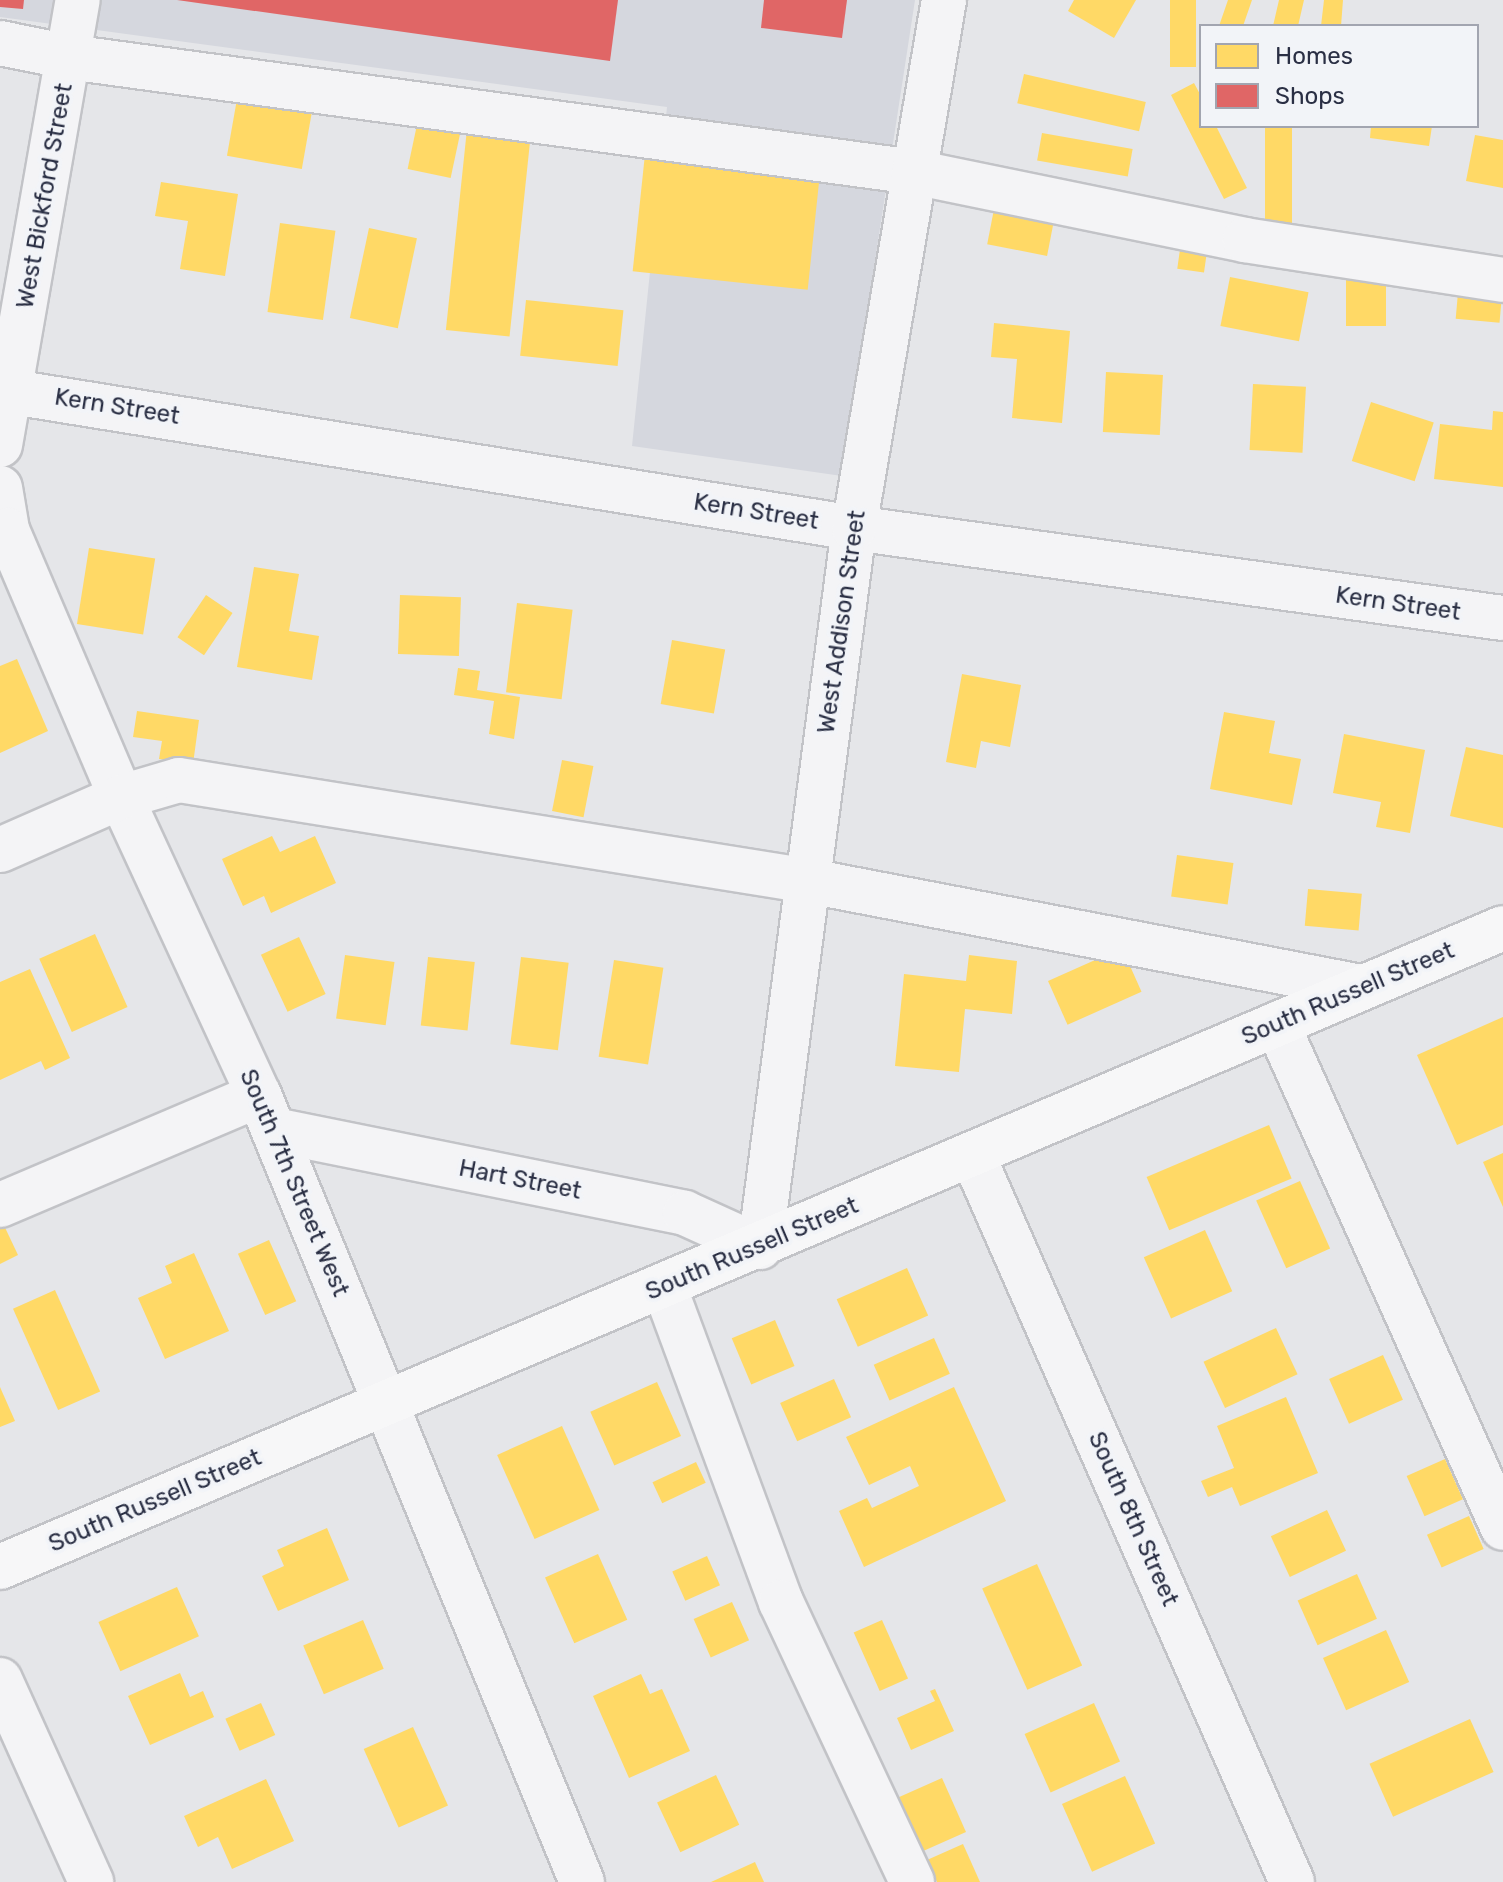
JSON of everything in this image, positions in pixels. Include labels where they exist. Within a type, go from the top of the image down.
[{"type":"main road","name":"South Russell Street","points":[[0,1567],[383,1402],[760,1247],[1503,928]]},
{"type":"street","name":"West Bickford Street","points":[[6,391],[78,0]]},
{"type":"street","name":"West Addison Street","points":[[760,1247],[854,528],[944,0]]},
{"type":"street","points":[[0,43],[69,57],[914,172],[1245,240],[1503,280]]},
{"type":"street","points":[[0,445],[6,391]]},
{"type":"street","name":"Kern Street","points":[[6,391],[854,528],[1503,618]]},
{"type":"street","name":"South 7th Street West","points":[[0,488],[7,530],[121,797],[267,1113],[582,1882]]},
{"type":"street","points":[[0,850],[121,797],[179,780],[809,881],[1361,987]]},
{"type":"street","points":[[1277,1024],[1503,1528]]},
{"type":"street","points":[[0,1205],[267,1113]]},
{"type":"street","name":"Hart Street","points":[[267,1113],[685,1213],[760,1247]]},
{"type":"street","name":"South 8th Street","points":[[973,1156],[1292,1882]]},
{"type":"street","points":[[664,1286],[781,1602],[912,1882]]},
{"type":"street","points":[[0,1680],[91,1882]]},
{"type":"shaded area","points":[[0,0],[915,0],[842,476],[632,446],[667,107],[0,17]]},
{"type":"building: Homes","points":[[1074,0],[1136,0],[1114,38],[1068,11]]},
{"type":"building: Homes","points":[[1170,0],[1196,0],[1196,67],[1170,67]]},
{"type":"building: Homes","points":[[1228,0],[1252,0],[1244,24],[1220,24]]},
{"type":"building: Homes","points":[[1279,0],[1304,0],[1298,24],[1273,24]]},
{"type":"building: Homes","points":[[1324,0],[1343,0],[1341,24],[1321,24]]},
{"type":"building: Homes","points":[[1024,74],[1146,102],[1139,131],[1017,103]]},
{"type":"building: Homes","points":[[240,82],[315,95],[302,169],[227,156]]},
{"type":"building: Homes","points":[[1194,83],[1199,92],[1199,128],[1217,128],[1247,188],[1224,199],[1171,95]]},
{"type":"building: Homes","points":[[418,120],[461,129],[451,178],[408,169]]},
{"type":"building: Homes","points":[[1265,128],[1292,128],[1292,226],[1265,226]]},
{"type":"building: Homes","points":[[1371,128],[1432,128],[1429,146],[1370,138]]},
{"type":"building: Homes","points":[[467,129],[531,136],[510,337],[446,330]]},
{"type":"building: Homes","points":[[1042,133],[1133,149],[1128,177],[1037,161]]},
{"type":"building: Homes","points":[[1475,135],[1503,140],[1503,188],[1466,181]]},
{"type":"building: Homes","points":[[645,154],[820,172],[808,290],[633,271]]},
{"type":"building: Homes","points":[[161,182],[238,194],[225,276],[180,269],[188,221],[155,216]]},
{"type":"building: Homes","points":[[995,204],[1055,216],[1047,256],[987,244]]},
{"type":"building: Homes","points":[[280,223],[335,231],[323,320],[267,312]]},
{"type":"building: Homes","points":[[369,228],[417,238],[398,328],[350,318]]},
{"type":"building: Homes","points":[[1182,235],[1209,239],[1204,272],[1177,269]]},
{"type":"building: Homes","points":[[1230,277],[1309,292],[1299,341],[1220,326]]},
{"type":"building: Homes","points":[[1346,278],[1386,278],[1386,326],[1346,326]]},
{"type":"building: Homes","points":[[1459,281],[1503,285],[1500,323],[1456,319]]},
{"type":"building: Homes","points":[[526,300],[623,310],[618,366],[520,356]]},
{"type":"building: Homes","points":[[994,323],[1070,331],[1062,423],[1012,418],[1017,359],[991,357]]},
{"type":"building: Homes","points":[[1106,372],[1163,375],[1160,435],[1103,432]]},
{"type":"building: Homes","points":[[1253,384],[1306,387],[1302,453],[1250,450]]},
{"type":"building: Homes","points":[[1371,402],[1434,422],[1415,481],[1352,461]]},
{"type":"building: Homes","points":[[1493,411],[1503,412],[1503,487],[1434,479],[1440,424],[1492,430]]},
{"type":"building: Homes","points":[[89,548],[155,558],[143,635],[77,624]]},
{"type":"building: Homes","points":[[254,567],[299,574],[289,631],[319,636],[312,680],[237,667]]},
{"type":"building: Homes","points":[[206,595],[233,613],[204,655],[177,637]]},
{"type":"building: Homes","points":[[400,595],[461,597],[459,656],[398,654]]},
{"type":"building: Homes","points":[[517,603],[573,610],[562,699],[506,692]]},
{"type":"building: Homes","points":[[672,640],[725,649],[714,713],[661,704]]},
{"type":"building: Homes","points":[[17,659],[48,731],[0,753],[0,666]]},
{"type":"building: Homes","points":[[458,668],[480,671],[477,690],[520,697],[514,739],[489,734],[494,701],[454,695]]},
{"type":"building: Homes","points":[[962,674],[1021,685],[1010,747],[981,741],[976,768],[946,762]]},
{"type":"building: Homes","points":[[137,711],[199,720],[193,764],[159,759],[162,741],[133,737]]},
{"type":"building: Homes","points":[[1224,712],[1275,721],[1269,753],[1301,759],[1292,805],[1210,789]]},
{"type":"building: Homes","points":[[1344,734],[1425,750],[1410,833],[1376,827],[1381,802],[1333,793]]},
{"type":"building: Homes","points":[[1466,747],[1503,755],[1503,828],[1450,816]]},
{"type":"building: Homes","points":[[562,760],[593,766],[583,817],[552,811]]},
{"type":"building: Homes","points":[[272,836],[280,852],[315,836],[336,883],[271,913],[264,896],[243,906],[222,859]]},
{"type":"building: Homes","points":[[1177,855],[1233,863],[1228,905],[1171,897]]},
{"type":"building: Homes","points":[[1308,889],[1362,894],[1359,931],[1305,926]]},
{"type":"building: Homes","points":[[95,934],[128,1007],[72,1032],[39,959]]},
{"type":"building: Homes","points":[[299,937],[326,994],[288,1012],[261,955]]},
{"type":"building: Homes","points":[[1122,948],[1142,992],[1068,1025],[1048,981]]},
{"type":"building: Homes","points":[[345,955],[395,962],[386,1025],[336,1018]]},
{"type":"building: Homes","points":[[969,955],[1017,961],[1012,1014],[965,1009],[959,1072],[895,1066],[904,974],[966,981]]},
{"type":"building: Homes","points":[[428,957],[475,962],[468,1031],[421,1026]]},
{"type":"building: Homes","points":[[521,957],[569,963],[558,1050],[510,1044]]},
{"type":"building: Homes","points":[[614,960],[663,968],[648,1065],[599,1057]]},
{"type":"building: Homes","points":[[30,969],[70,1058],[45,1070],[41,1061],[0,1080],[0,982]]},
{"type":"building: Homes","points":[[1503,1017],[1503,1125],[1457,1145],[1417,1055]]},
{"type":"building: Homes","points":[[1269,1125],[1292,1178],[1169,1230],[1147,1177]]},
{"type":"building: Homes","points":[[1503,1153],[1503,1207],[1483,1162]]},
{"type":"building: Homes","points":[[1300,1181],[1330,1249],[1286,1268],[1256,1201]]},
{"type":"building: Homes","points":[[0,1217],[18,1255],[0,1264]]},
{"type":"building: Homes","points":[[1205,1230],[1232,1291],[1171,1318],[1144,1257]]},
{"type":"building: Homes","points":[[269,1240],[296,1301],[265,1315],[238,1254]]},
{"type":"building: Homes","points":[[194,1253],[229,1331],[165,1359],[138,1298],[172,1283],[165,1266]]},
{"type":"building: Homes","points":[[907,1268],[928,1316],[858,1347],[837,1299]]},
{"type":"building: Homes","points":[[55,1290],[100,1391],[58,1410],[13,1309]]},
{"type":"building: Homes","points":[[775,1320],[795,1366],[751,1384],[732,1338]]},
{"type":"building: Homes","points":[[1276,1328],[1298,1374],[1225,1408],[1203,1362]]},
{"type":"building: Homes","points":[[934,1338],[950,1374],[890,1400],[874,1365]]},
{"type":"building: Homes","points":[[1383,1355],[1403,1400],[1349,1424],[1329,1379]]},
{"type":"building: Homes","points":[[834,1379],[851,1417],[797,1441],[780,1403]]},
{"type":"building: Homes","points":[[657,1382],[681,1436],[614,1466],[590,1412]]},
{"type":"building: Homes","points":[[0,1387],[15,1421],[0,1427]]},
{"type":"building: Homes","points":[[954,1387],[1006,1501],[864,1567],[839,1511],[867,1498],[872,1508],[919,1486],[910,1466],[869,1485],[846,1437]]},
{"type":"building: Homes","points":[[1286,1397],[1318,1473],[1240,1506],[1232,1487],[1208,1497],[1201,1481],[1234,1468],[1217,1426]]},
{"type":"building: Homes","points":[[562,1426],[599,1510],[535,1539],[497,1455]]},
{"type":"building: Homes","points":[[1445,1459],[1463,1499],[1425,1516],[1407,1476]]},
{"type":"building: Homes","points":[[696,1462],[706,1483],[662,1503],[652,1482]]},
{"type":"building: Homes","points":[[1327,1510],[1346,1551],[1290,1577],[1271,1536]]},
{"type":"building: Homes","points":[[1469,1516],[1484,1549],[1442,1568],[1427,1535]]},
{"type":"building: Homes","points":[[327,1528],[349,1580],[278,1611],[262,1576],[284,1566],[277,1550]]},
{"type":"building: Homes","points":[[598,1554],[627,1620],[574,1643],[545,1578]]},
{"type":"building: Homes","points":[[707,1556],[720,1585],[685,1601],[672,1571]]},
{"type":"building: Homes","points":[[1037,1564],[1082,1665],[1027,1690],[982,1588]]},
{"type":"building: Homes","points":[[1357,1574],[1377,1619],[1318,1645],[1298,1600]]},
{"type":"building: Homes","points":[[177,1587],[199,1636],[120,1671],[98,1622]]},
{"type":"building: Homes","points":[[732,1602],[749,1640],[711,1657],[694,1619]]},
{"type":"building: Homes","points":[[363,1620],[384,1669],[324,1694],[303,1645]]},
{"type":"building: Homes","points":[[882,1620],[908,1678],[880,1691],[854,1633]]},
{"type":"building: Homes","points":[[1386,1630],[1409,1682],[1346,1710],[1323,1658]]},
{"type":"building: Homes","points":[[180,1673],[190,1697],[203,1691],[214,1717],[150,1745],[128,1696]]},
{"type":"building: Homes","points":[[641,1674],[650,1694],[662,1689],[690,1751],[629,1778],[593,1696]]},
{"type":"building: Homes","points":[[935,1689],[954,1731],[911,1750],[897,1718],[935,1701],[930,1691]]},
{"type":"building: Homes","points":[[261,1703],[275,1735],[240,1751],[225,1719]]},
{"type":"building: Homes","points":[[1094,1703],[1120,1761],[1051,1792],[1025,1734]]},
{"type":"building: Homes","points":[[1470,1719],[1494,1772],[1393,1817],[1370,1764]]},
{"type":"building: Homes","points":[[413,1727],[448,1806],[399,1828],[364,1749]]},
{"type":"building: Homes","points":[[716,1775],[739,1825],[680,1852],[657,1802]]},
{"type":"building: Homes","points":[[1125,1776],[1155,1844],[1092,1872],[1062,1804]]},
{"type":"building: Homes","points":[[942,1778],[966,1832],[922,1851],[898,1798]]},
{"type":"building: Homes","points":[[266,1779],[294,1841],[232,1869],[218,1837],[198,1847],[184,1816]]},
{"type":"building: Homes","points":[[963,1844],[980,1882],[937,1882],[927,1860]]},
{"type":"building: Homes","points":[[755,1862],[764,1882],[711,1882]]},
{"type":"building: Shops","points":[[0,0],[24,0],[23,9],[0,7]]},
{"type":"building: Shops","points":[[177,0],[618,0],[610,61]]},
{"type":"building: Shops","points":[[764,0],[847,0],[842,38],[761,28]]}]
